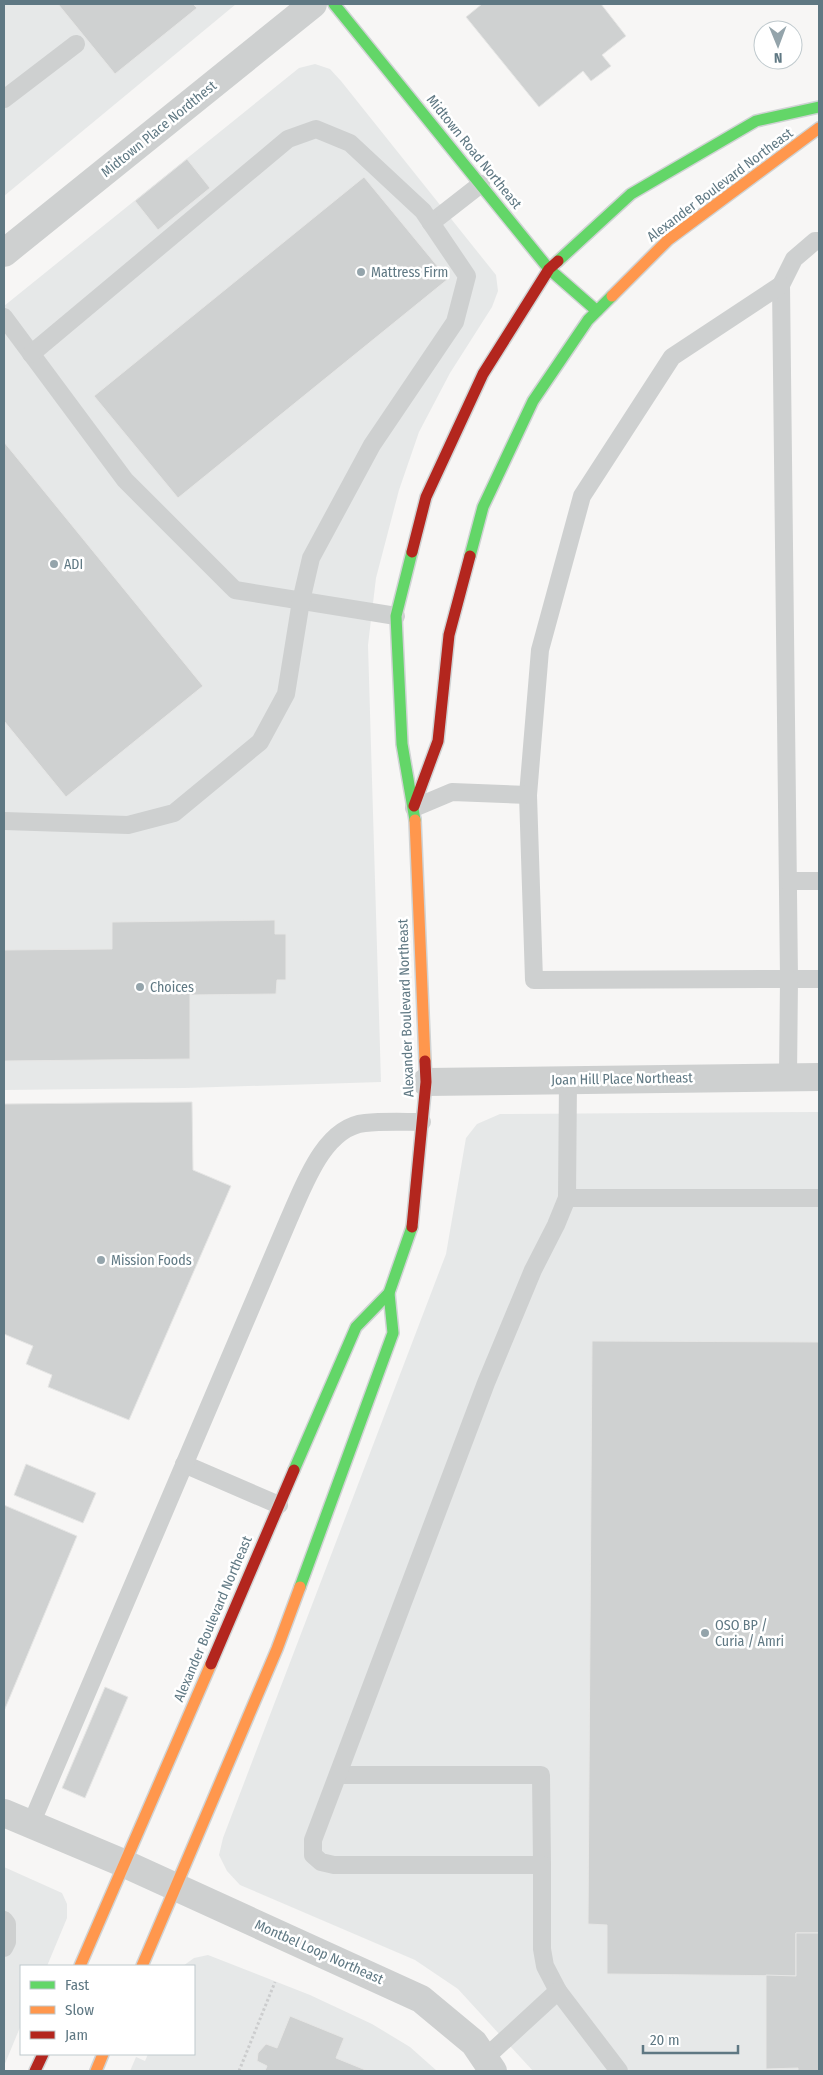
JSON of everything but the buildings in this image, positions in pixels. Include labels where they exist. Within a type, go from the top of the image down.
[{"type":"street","name":"Midtown Place Nordthest","points":[[4,253],[313,4]]},
{"type":"street","name":"Midtown Road Northeast","points":[[334,4],[549,269],[597,311]]},
{"type":"street","name":"Alexander Boulevard Northeast","points":[[80,1965],[356,1328],[388,1293],[411,1233],[426,1082],[414,808],[402,744],[396,616],[426,497],[483,374],[549,269],[630,194],[756,121],[819,107]]},
{"type":"street","name":"Alexander Boulevard Northeast","points":[[414,808],[438,741],[449,635],[483,507],[533,401],[588,320],[668,240],[819,128]]},
{"type":"street","name":"Joan Hill Place Northeast","points":[[426,1082],[819,1077]]},
{"type":"street","name":"Alexander Boulevard Northeast","points":[[142,1965],[177,1888],[277,1649],[393,1333],[388,1293]]},
{"type":"street","name":"Montbel Loop Northeast","points":[[4,1813],[124,1864],[421,1998],[474,2043],[489,2065]]},
{"type":"street","points":[[35,2071],[43,2055]]},
{"type":"street","points":[[96,2071],[103,2055]]},
{"type":"lane","points":[[4,99],[76,44]]},
{"type":"lane","points":[[4,821],[128,825],[174,813],[260,742],[286,694],[301,601],[311,558],[372,445],[455,322],[467,276],[423,211],[350,143],[316,129],[288,139],[31,354]]},
{"type":"lane","points":[[431,223],[480,184]]},
{"type":"lane","points":[[788,1077],[789,979],[781,285],[794,259],[818,239]]},
{"type":"lane","points":[[781,285],[672,357],[582,496],[540,650],[528,795],[534,980],[819,979]]},
{"type":"lane","points":[[4,317],[125,480],[235,590],[396,616]]},
{"type":"lane","points":[[414,808],[452,792],[528,795]]},
{"type":"lane","points":[[788,881],[819,881]]},
{"type":"lane","points":[[542,1865],[334,1864],[321,1862],[314,1855],[313,1840],[486,1383],[533,1270],[556,1225],[567,1198],[568,1080]]},
{"type":"lane","points":[[31,1824],[288,1220],[319,1154],[347,1128],[363,1123],[422,1122]]},
{"type":"lane","points":[[567,1198],[819,1198]]},
{"type":"lane","points":[[184,1464],[279,1505]]},
{"type":"lane","points":[[338,1775],[541,1775],[542,1950],[545,1966],[558,1991],[619,2071]]},
{"type":"lane","points":[[4,1920],[7,1924],[7,1942],[4,1948]]},
{"type":"lane","points":[[489,2065],[558,1991]]},
{"type":"path","points":[[238,2071],[275,1982]]},
{"type":"shaded area","points":[[4,4],[236,4],[4,196]]},
{"type":"shaded area","points":[[315,64],[330,69],[341,81],[496,275],[498,291],[492,307],[450,373],[419,432],[399,490],[376,578],[368,645],[381,1082],[185,1088],[4,1090],[4,306],[299,68]]},
{"type":"shaded area","points":[[819,1112],[819,2071],[533,2071],[458,1989],[415,1960],[240,1885],[227,1871],[219,1855],[223,1838],[446,1254],[466,1138],[477,1124],[500,1114]]},
{"type":"shaded area","points":[[4,1867],[62,1893],[67,1904],[67,1918],[47,1965],[20,1965],[20,2027],[4,2066]]},
{"type":"shaded area","points":[[208,1955],[310,1995],[372,2024],[410,2047],[437,2071],[130,2071],[136,2057],[145,2061],[148,2055],[195,2055],[195,1965],[184,1965],[194,1958]]},
{"type":"traffic: fast","points":[[334,4],[549,269],[597,311]]},
{"type":"traffic: fast","points":[[558,261],[631,194],[756,121],[819,107]]},
{"type":"traffic: fast","points":[[470,556],[483,507],[533,401],[588,320],[612,296]]},
{"type":"traffic: fast","points":[[412,552],[396,616],[402,744],[415,820]]},
{"type":"traffic: fast","points":[[294,1470],[356,1327],[389,1293],[412,1227]]},
{"type":"traffic: fast","points":[[300,1587],[393,1333],[389,1293]]},
{"type":"traffic: slow","points":[[612,296],[668,240],[819,128]]},
{"type":"traffic: slow","points":[[415,820],[425,1061]]},
{"type":"traffic: slow","points":[[142,1965],[277,1649],[300,1587]]},
{"type":"traffic: slow","points":[[80,1965],[211,1664]]},
{"type":"traffic: slow","points":[[96,2071],[103,2055]]},
{"type":"traffic: jam","points":[[412,552],[426,497],[483,374],[549,269],[558,261]]},
{"type":"traffic: jam","points":[[414,806],[438,741],[449,635],[470,556]]},
{"type":"traffic: jam","points":[[412,1227],[426,1082],[425,1061]]},
{"type":"traffic: jam","points":[[211,1664],[294,1470]]},
{"type":"traffic: jam","points":[[35,2071],[43,2055]]},
{"type":"place","name":"Mattress Firm","points":[[361,272]]},
{"type":"place","name":"ADI","points":[[54,564]]},
{"type":"place","name":"Choices","points":[[140,987]]},
{"type":"place","name":"Mission Foods","points":[[101,1260]]},
{"type":"place","name":"OSO BP / Curia / Amri","points":[[705,1633]]}]
